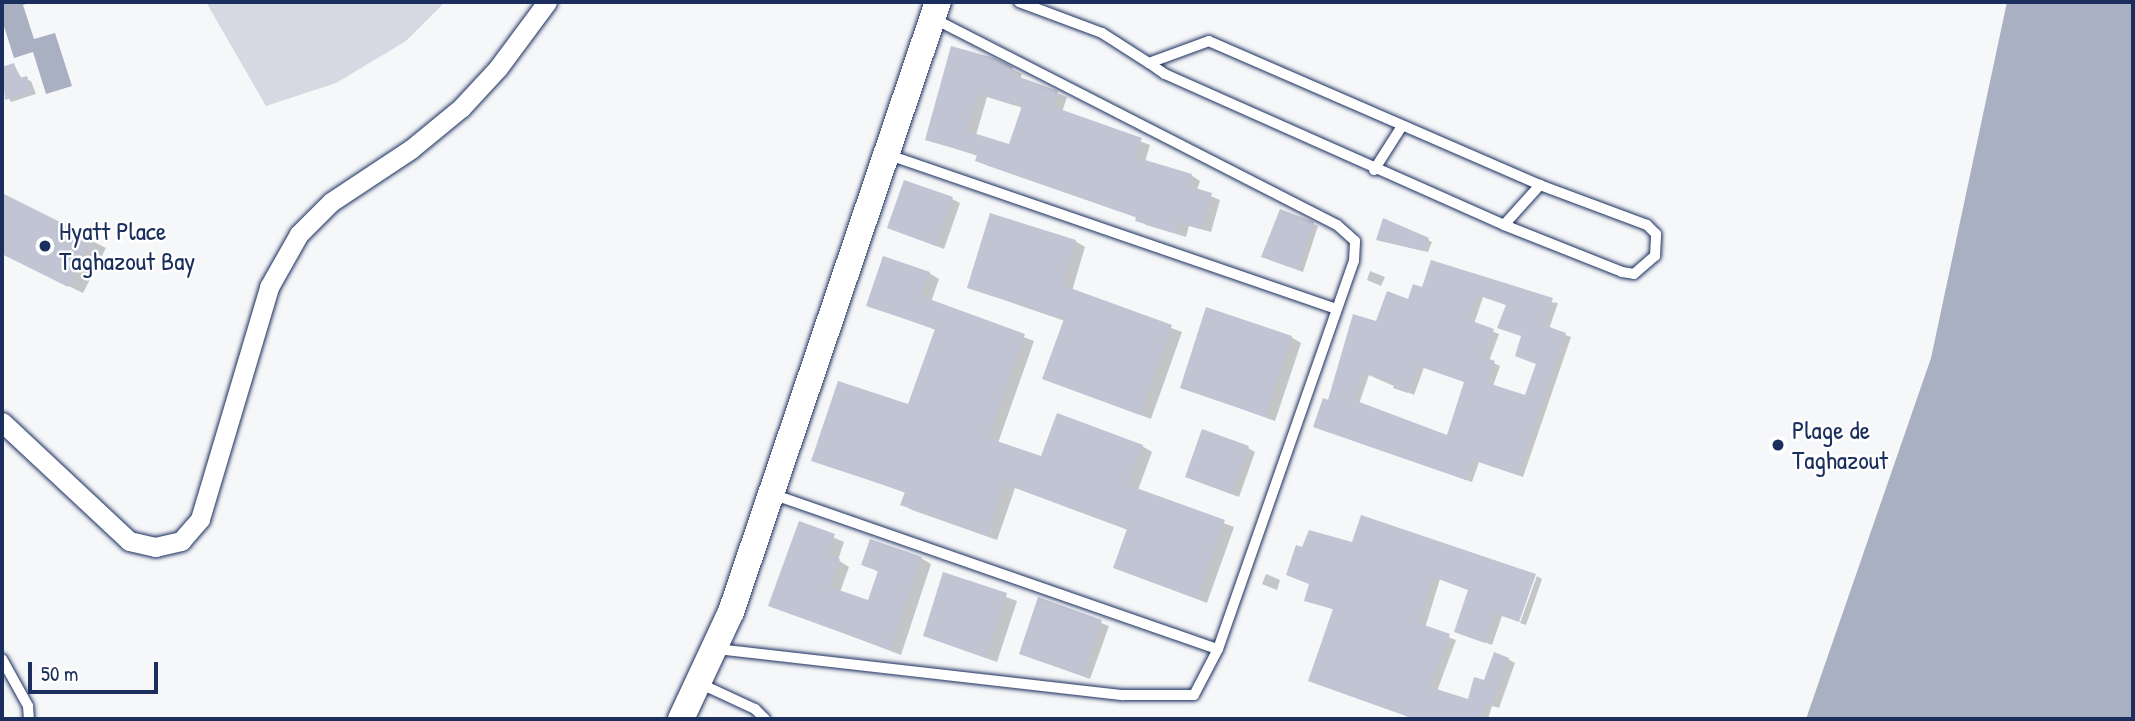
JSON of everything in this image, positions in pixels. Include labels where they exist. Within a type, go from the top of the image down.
[{"type":"street","points":[[2,422],[129,541],[155,547],[181,541],[200,519],[269,287],[299,234],[331,202],[411,149],[461,108],[498,68],[547,2]]},
{"type":"street","points":[[684,717],[716,649],[936,10]]},
{"type":"lane","points":[[1019,2],[1102,33],[1149,63],[1374,170],[1504,225],[1622,272],[1634,274],[1654,256],[1656,233],[1647,225],[1541,185],[1209,41],[1149,63]]},
{"type":"lane","points":[[716,649],[1123,695],[1184,698],[1202,686],[1217,649],[1357,252],[1356,241],[1345,230],[936,10]]},
{"type":"lane","points":[[1374,170],[1402,126]]},
{"type":"lane","points":[[886,153],[1335,309]]},
{"type":"lane","points":[[1504,225],[1541,185]]},
{"type":"lane","points":[[771,493],[1217,649]]},
{"type":"lane","points":[[2,659],[28,706],[29,719]]},
{"type":"lane","points":[[701,684],[755,709],[765,719]]},
{"type":"shaded area","points":[[206,2],[445,2],[406,41],[336,83],[266,106]]},
{"type":"water","points":[[2,2],[32,2],[23,5],[34,39],[55,33],[72,86],[46,94],[33,52],[14,58],[2,20]]},
{"type":"water","points":[[2007,2],[2133,2],[2133,719],[1806,719],[1931,358]]},
{"type":"building","points":[[951,46],[994,58],[1013,67],[1011,74],[1058,91],[1054,107],[1142,138],[1135,157],[1192,174],[1188,186],[1212,193],[1201,229],[1179,222],[1176,233],[1135,221],[1136,217],[975,161],[977,155],[925,140]],"holes":[[[978,94],[1022,106],[1009,144],[967,131]]]},
{"type":"building","points":[[14,63],[19,78],[27,76],[32,92],[5,100],[2,67]]},
{"type":"building","points":[[904,180],[953,197],[936,246],[887,228]]},
{"type":"building","name":"Hyatt Place Taghazout Bay","points":[[2,193],[92,238],[68,287],[2,254]]},
{"type":"building","points":[[1280,209],[1314,222],[1298,270],[1261,257]]},
{"type":"building","points":[[990,213],[1076,240],[1062,285],[1172,325],[1140,415],[1042,379],[1064,319],[967,288]]},
{"type":"building","points":[[1383,218],[1429,238],[1424,251],[1376,240]]},
{"type":"building","points":[[883,256],[930,272],[921,296],[1025,334],[988,438],[1041,456],[1057,413],[1143,445],[1128,485],[1225,520],[1197,599],[1113,568],[1127,529],[1005,484],[987,535],[900,505],[905,492],[811,461],[838,381],[908,404],[935,329],[866,306]]},
{"type":"building","points":[[1431,260],[1553,298],[1544,325],[1566,333],[1518,475],[1473,460],[1466,480],[1313,427],[1323,398],[1328,400],[1353,314],[1376,321],[1387,291],[1408,299],[1413,284],[1422,287]],"holes":[[[1477,295],[1506,305],[1497,328],[1521,336],[1515,356],[1536,364],[1525,395],[1488,383],[1495,361],[1484,357],[1494,329],[1469,320]],[[1418,366],[1464,382],[1447,435],[1354,400],[1363,373],[1395,383],[1393,388],[1408,393]]]},
{"type":"building","points":[[1206,307],[1292,336],[1265,417],[1180,388]]},
{"type":"building","points":[[1202,429],[1249,446],[1231,494],[1185,477]]},
{"type":"building","points":[[1361,515],[1536,574],[1519,622],[1495,613],[1485,643],[1454,632],[1468,590],[1433,577],[1418,623],[1450,634],[1430,687],[1468,699],[1474,677],[1484,680],[1494,652],[1509,658],[1491,706],[1485,704],[1480,719],[1416,719],[1308,681],[1333,609],[1304,601],[1309,584],[1286,575],[1296,545],[1302,547],[1309,530],[1352,542]]},
{"type":"building","points":[[799,521],[835,534],[828,555],[840,559],[830,587],[868,600],[878,571],[861,565],[870,539],[922,557],[890,650],[768,606]]},
{"type":"building","points":[[943,572],[1007,593],[986,658],[923,636]]},
{"type":"building","points":[[1038,597],[1102,620],[1083,676],[1019,654]]},
{"type":"place","name":"Hyatt Place Taghazout Bay","points":[[45,246]]},
{"type":"place","name":"Plage de Taghazout","points":[[1778,445]]}]
